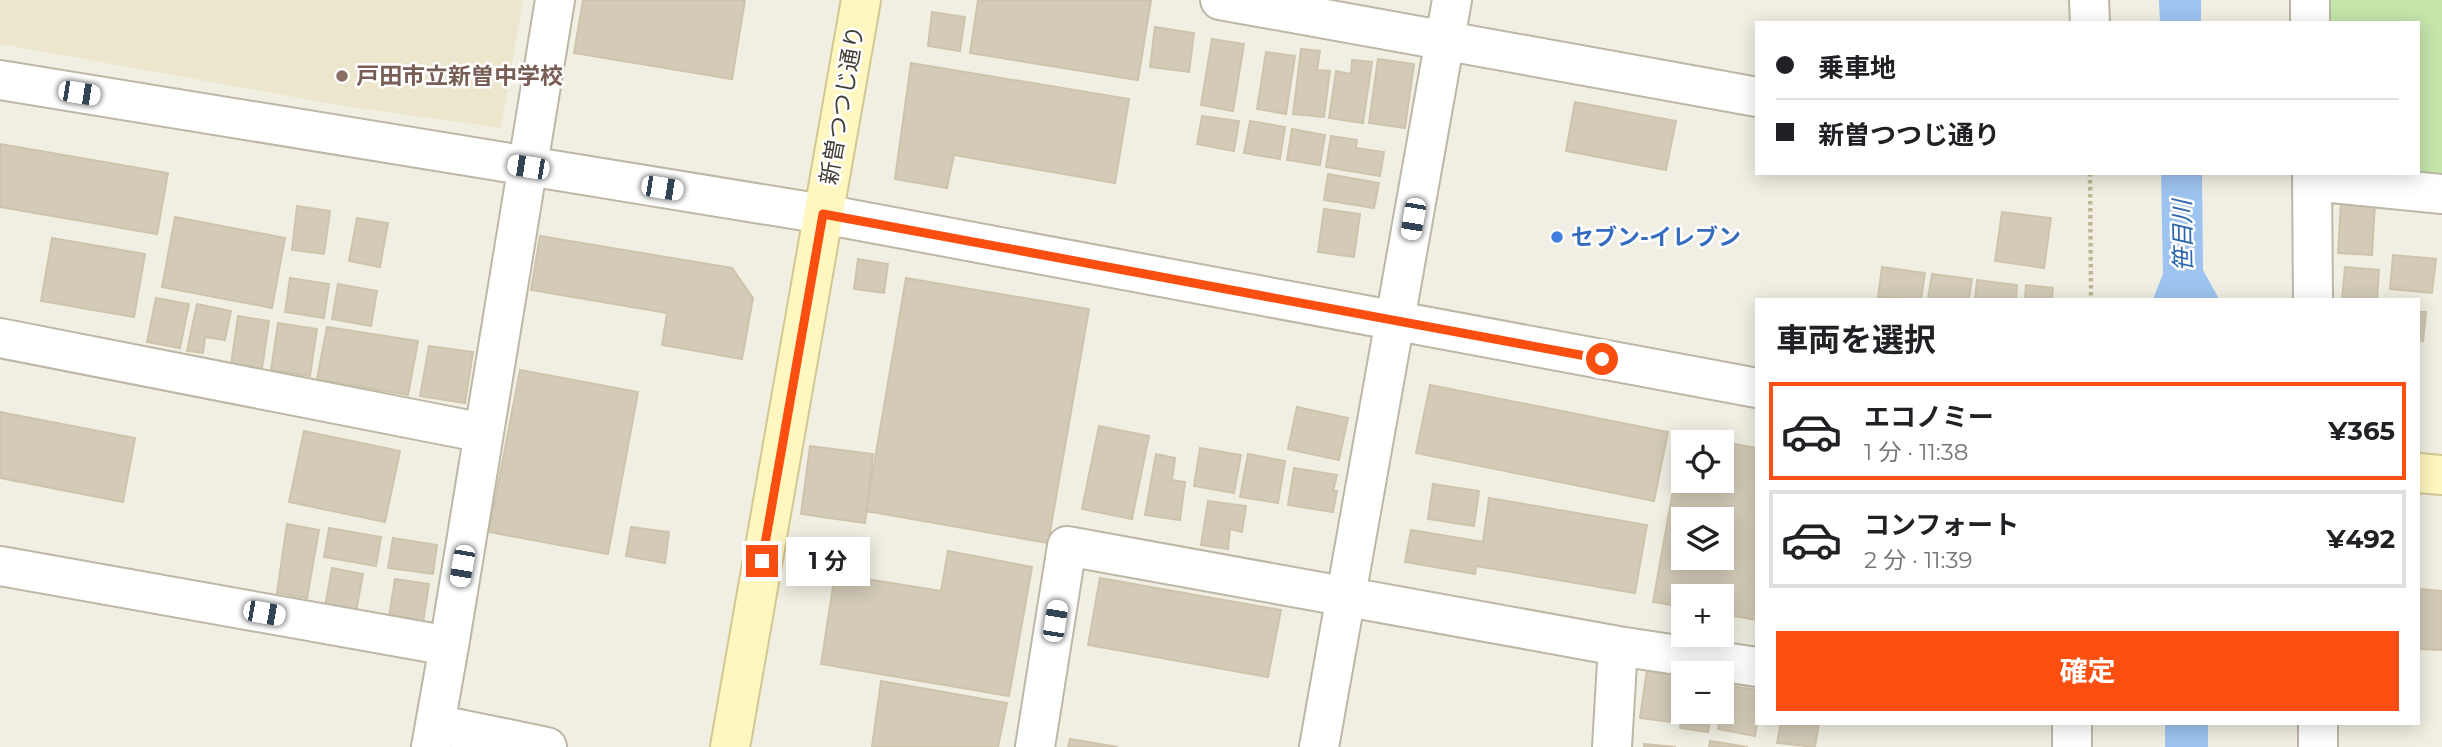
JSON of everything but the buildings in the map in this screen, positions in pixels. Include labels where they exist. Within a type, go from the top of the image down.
[{"type":"street","points":[[547,747],[433,736],[555,0]]},
{"type":"street","name":"新曽つつじ通り","points":[[730,747],[860,0]]},
{"type":"street","points":[[1220,0],[1755,97]]},
{"type":"street","points":[[1319,747],[1452,0]]},
{"type":"street","points":[[2090,0],[2090,21]]},
{"type":"street","points":[[2310,0],[2310,21]]},
{"type":"street","points":[[0,80],[823,214],[1755,388]]},
{"type":"street","points":[[2313,298],[2312,177],[2442,194]]},
{"type":"street","points":[[0,338],[484,433]]},
{"type":"street","points":[[2420,473],[2442,475]]},
{"type":"street","points":[[1035,747],[1067,546],[1618,646],[1755,667]]},
{"type":"street","points":[[0,566],[449,646]]},
{"type":"street","points":[[1612,747],[1618,646]]},
{"type":"street","points":[[2072,725],[2072,747]]},
{"type":"street","points":[[2318,725],[2318,747]]},
{"type":"path","points":[[2090,175],[2091,298]]},
{"type":"shaded area","name":"戸田市立新曽中学校","points":[[0,0],[523,0],[501,128],[350,107],[0,44]]},
{"type":"green space","points":[[2320,0],[2442,0],[2442,184],[2420,174],[2420,21],[2320,21]]},
{"type":"water","points":[[2159,0],[2201,0],[2201,21],[2160,21]]},
{"type":"water","name":"笹目川","points":[[2161,175],[2202,175],[2203,270],[2218,298],[2153,298],[2163,274]]},
{"type":"water","points":[[2165,725],[2208,725],[2208,747],[2165,747]]},
{"type":"place","name":"戸田市立新曽中学校","points":[[342,76]]},
{"type":"place","name":"セブン-イレブン","points":[[1557,237]]},
{"type":"route","points":[[762,561],[823,214],[1602,359]]}]
